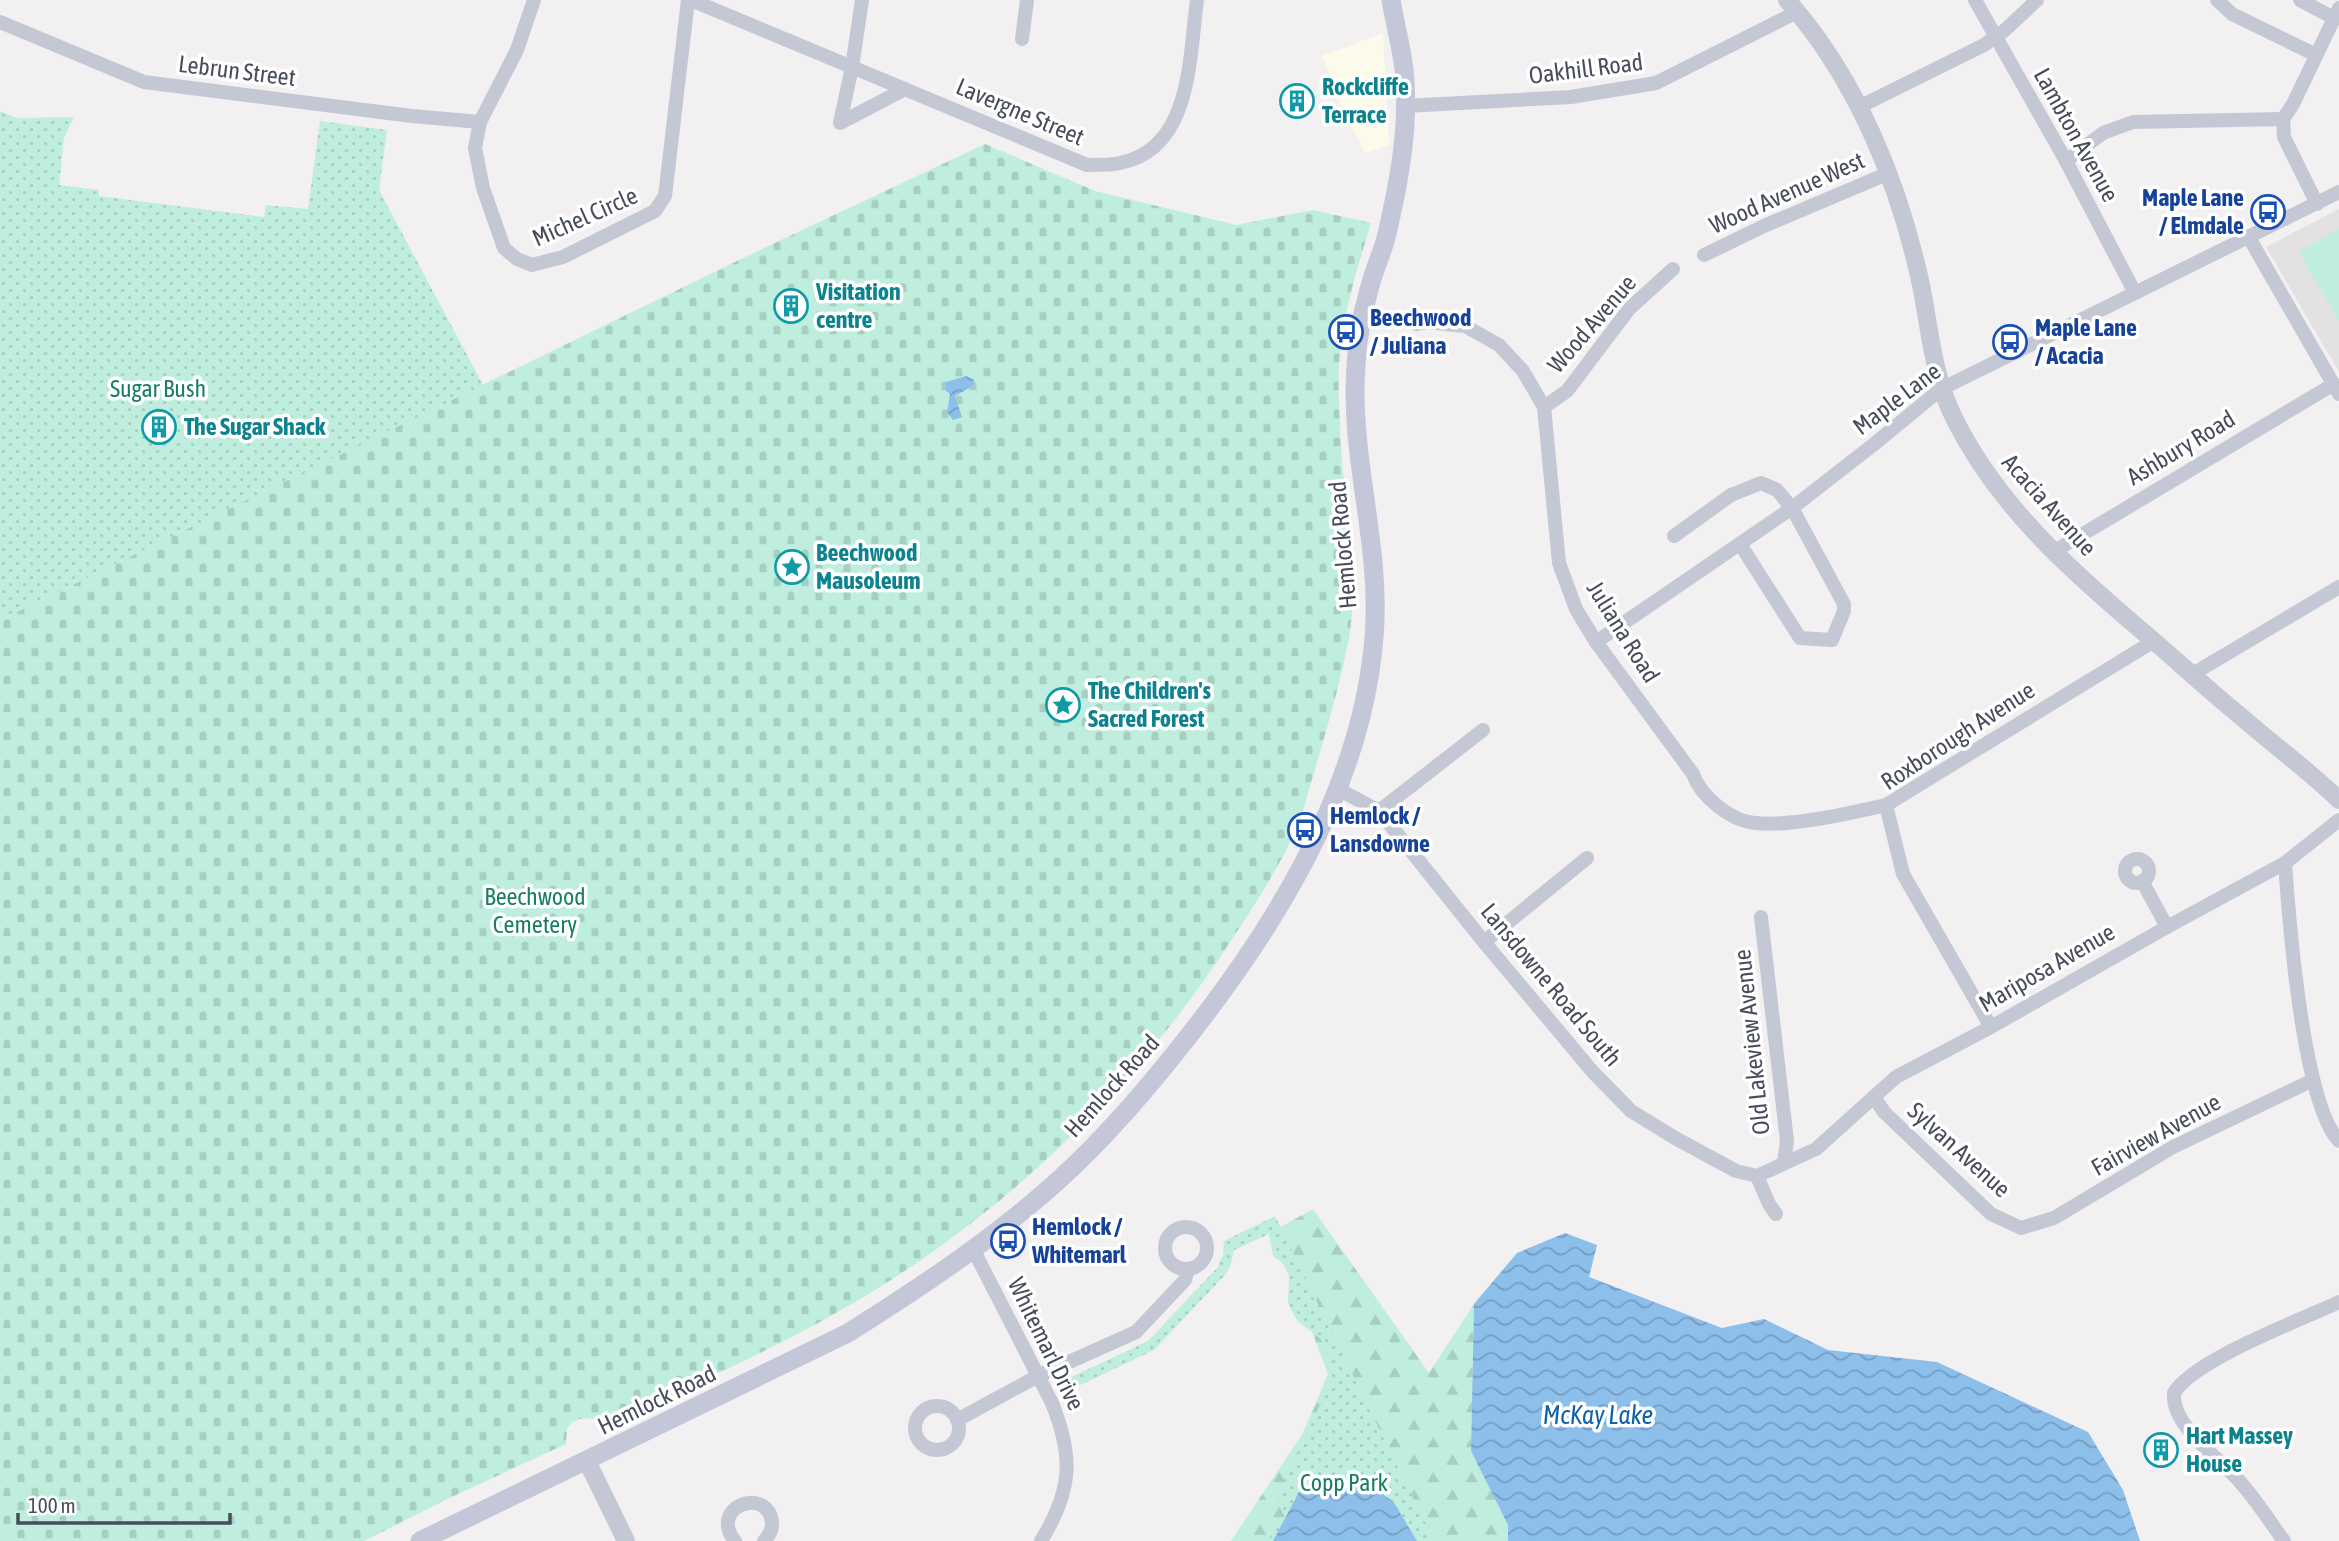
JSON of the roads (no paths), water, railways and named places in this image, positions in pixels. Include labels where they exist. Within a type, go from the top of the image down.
[{"type":"main road","name":"Hemlock Road","points":[[419,1541],[848,1333],[973,1249],[1047,1191],[1137,1101],[1215,1003],[1289,888],[1338,789],[1356,736],[1374,637],[1376,578],[1356,419],[1355,368],[1368,291],[1385,240],[1402,155],[1404,69],[1391,0]]},
{"type":"street","name":"Michel Circle","points":[[534,0],[517,50],[480,122],[475,148],[483,188],[504,248],[517,259],[532,265],[563,257],[655,211],[665,196],[690,0]]},
{"type":"street","name":"Lavergne Street","points":[[690,0],[1087,165],[1120,163],[1151,151],[1174,125],[1184,97],[1197,0]]},
{"type":"street","points":[[862,0],[840,123],[905,89]]},
{"type":"street","points":[[1022,39],[1027,0]]},
{"type":"street","name":"Lambton Avenue","points":[[1975,0],[2066,161],[2135,293]]},
{"type":"street","points":[[1858,107],[1984,45],[2005,30],[2037,0]]},
{"type":"street","points":[[2217,0],[2232,13],[2316,55]]},
{"type":"street","points":[[2300,0],[2337,13],[2293,104],[2283,119],[2284,137],[2317,204]]},
{"type":"street","name":"Oakhill Road","points":[[1405,106],[1571,97],[1656,83],[1792,6]]},
{"type":"street","name":"Acacia Avenue","points":[[1792,6],[1833,64],[1858,107],[1889,173],[1915,262],[1941,389],[1954,418],[1986,473],[2004,499],[2053,552],[2191,675],[2339,800]]},
{"type":"street","name":"Lebrun Street","points":[[0,22],[144,82],[480,122]]},
{"type":"street","points":[[2066,161],[2103,133],[2133,122],[2283,119]]},
{"type":"street","name":"Wood Avenue West","points":[[1704,255],[1764,226],[1889,173]]},
{"type":"street","name":"Maple Lane","points":[[1596,642],[1792,508],[1941,389],[2339,192]]},
{"type":"street","points":[[2248,236],[2336,389]]},
{"type":"street","name":"Wood Avenue","points":[[1544,407],[1567,391],[1629,309],[1673,269]]},
{"type":"street","name":"Juliana Road","points":[[1416,324],[1427,322],[1465,326],[1499,345],[1523,371],[1544,407],[1559,563],[1576,609],[1596,642],[1693,775],[1696,784],[1718,808],[1752,823],[1766,823],[1850,813],[1886,805]]},
{"type":"street","name":"Ashbury Road","points":[[2053,552],[2336,389]]},
{"type":"street","points":[[1674,536],[1731,495],[1761,483],[1777,490],[1792,508],[1844,604],[1844,611],[1832,640],[1800,638],[1740,544]]},
{"type":"street","points":[[2191,675],[2339,587]]},
{"type":"street","name":"Roxborough Avenue","points":[[1991,1027],[1903,874],[1886,805],[2154,641]]},
{"type":"street","points":[[1379,811],[1483,730]]},
{"type":"street","name":"Lansdowne Road South","points":[[1338,789],[1379,811],[1592,1071],[1631,1111],[1736,1171],[1757,1176]]},
{"type":"street","name":"Mariposa Avenue","points":[[1784,1163],[1816,1149],[1896,1077],[2285,863],[2339,820]]},
{"type":"street","points":[[1484,942],[1587,858]]},
{"type":"street","points":[[2285,863],[2299,995],[2313,1080],[2324,1118],[2339,1140]]},
{"type":"street","points":[[2142,881],[2167,927]]},
{"type":"street","name":"Old Lakeview Avenue","points":[[1761,917],[1787,1141],[1784,1163]]},
{"type":"street","name":"Fairview Avenue","points":[[2021,1228],[2054,1219],[2173,1147],[2313,1080]]},
{"type":"street","name":"Sylvan Avenue","points":[[1874,1097],[1884,1112],[1991,1214],[2021,1228]]},
{"type":"street","points":[[1776,1214],[1769,1205],[1757,1176],[1784,1163]]},
{"type":"street","name":"Whitemarl Drive","points":[[973,1249],[1062,1428],[1067,1451],[1066,1486],[1056,1516],[1041,1541]]},
{"type":"street","points":[[957,1420],[1038,1376],[1136,1332],[1185,1280],[1188,1269]]},
{"type":"street","points":[[2284,1541],[2242,1483],[2183,1424],[2173,1397],[2178,1385],[2210,1362],[2339,1302]]},
{"type":"street","points":[[587,1461],[626,1541]]},
{"type":"street","points":[[735,1541],[728,1528],[730,1514],[740,1505],[748,1503],[762,1506],[771,1518],[771,1533],[765,1541]]},
{"type":"water","points":[[966,376],[974,380],[973,386],[955,396],[962,417],[953,420],[947,412],[950,394],[945,390],[946,382]]},
{"type":"water","name":"McKay Lake","points":[[1565,1233],[1597,1245],[1589,1277],[1722,1328],[1764,1319],[1828,1350],[1937,1362],[2088,1432],[2123,1490],[2140,1541],[1508,1541],[1508,1525],[1471,1451],[1474,1304],[1517,1253]]},
{"type":"water","points":[[1323,1475],[1356,1479],[1393,1501],[1417,1541],[1273,1541],[1299,1492]]},
{"type":"place","name":"Rockcliffe Terrace","points":[[1297,101]]},
{"type":"place","name":"Maple Lane / Elmdale","points":[[2268,212]]},
{"type":"place","name":"Visitation centre","points":[[791,306]]},
{"type":"place","name":"Beechwood / Juliana","points":[[1346,332]]},
{"type":"place","name":"Maple Lane / Acacia","points":[[2010,342]]},
{"type":"place","name":"The Sugar Shack","points":[[159,427]]},
{"type":"place","name":"Beechwood Mausoleum","points":[[792,567]]},
{"type":"place","name":"The Children's Sacred Forest","points":[[1063,705]]},
{"type":"place","name":"Hemlock / Lansdowne","points":[[1305,830]]},
{"type":"place","name":"Hemlock / Whitemarl","points":[[1008,1241]]},
{"type":"place","name":"Hart Massey House","points":[[2161,1450]]},
{"type":"park label","name":"Sugar Bush","points":[[158,389]]},
{"type":"park label","name":"Beechwood Cemetery","points":[[535,911]]},
{"type":"park label","name":"Copp Park","points":[[1344,1483]]}]
